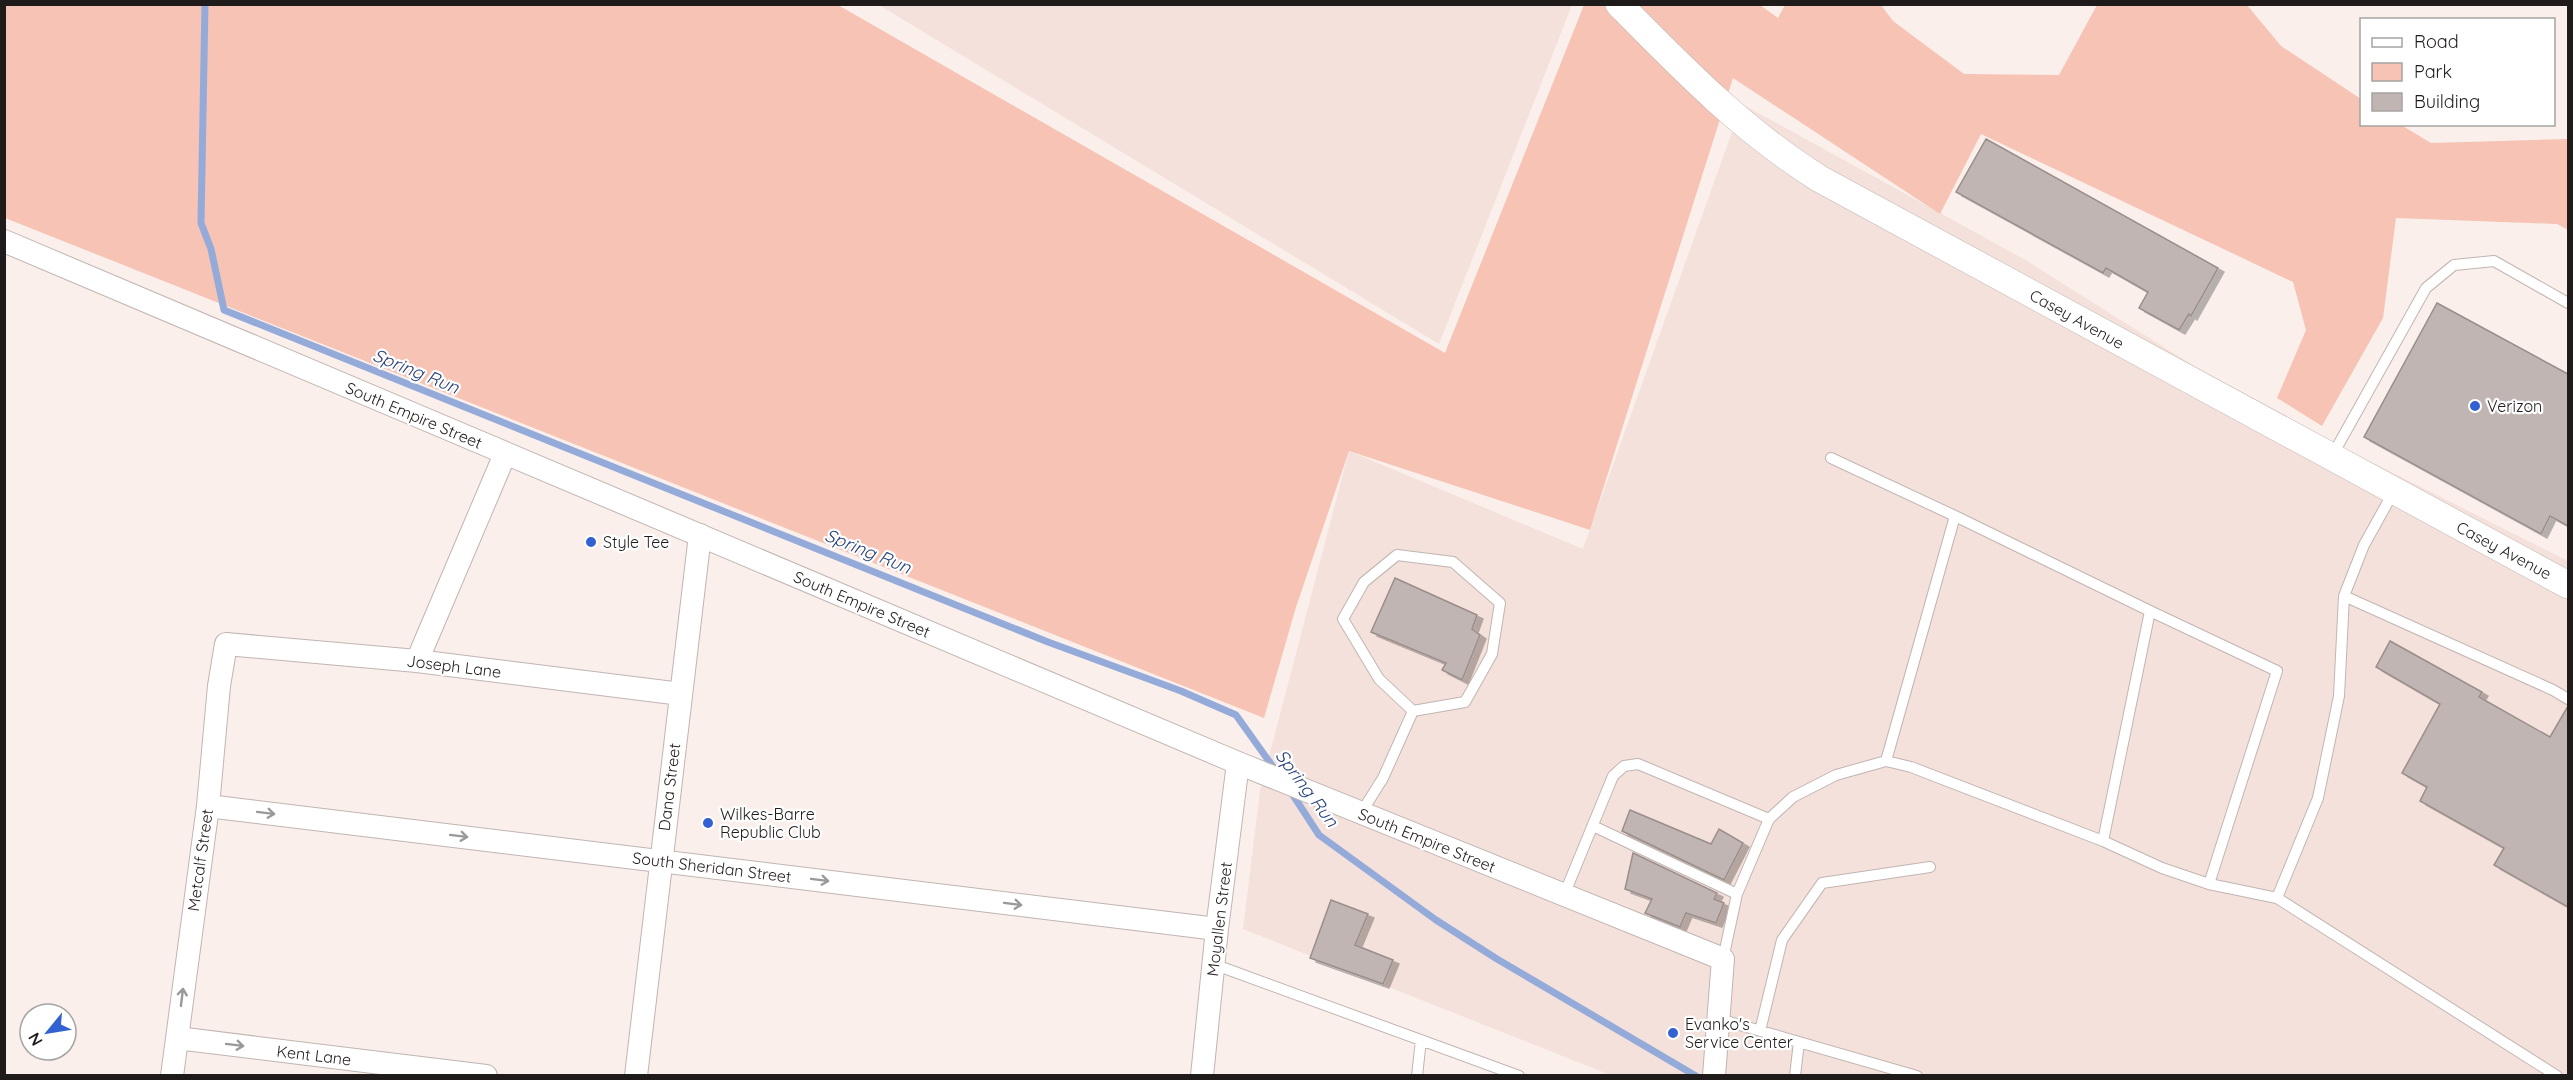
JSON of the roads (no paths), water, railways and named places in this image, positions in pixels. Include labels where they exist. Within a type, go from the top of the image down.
[{"type":"street","name":"Casey Avenue","points":[[1619,4],[1716,101],[1758,138],[1820,179],[2568,585]]},
{"type":"street","name":"South Empire Street","points":[[4,241],[1238,763],[1723,959]]},
{"type":"street","points":[[417,661],[505,454]]},
{"type":"street","name":"Dana Street","points":[[636,1076],[699,535]]},
{"type":"street","name":"Joseph Lane","points":[[226,644],[417,661],[681,694]]},
{"type":"street","name":"Metcalf Street","points":[[172,1076],[208,806],[219,686],[226,644]]},
{"type":"street","name":"Moyallen Street","points":[[1202,1076],[1217,929],[1238,763]]},
{"type":"street","name":"South Sheridan Street","points":[[208,806],[1217,929]]},
{"type":"street","points":[[1714,1076],[1723,959]]},
{"type":"street","name":"Kent Lane","points":[[177,1038],[486,1076]]},
{"type":"lane","points":[[2332,457],[2426,288],[2454,265],[2494,261],[2568,303]]},
{"type":"lane","points":[[1831,459],[2277,671],[2209,884]]},
{"type":"lane","points":[[2277,898],[2318,798],[2339,696],[2344,596],[2364,545],[2394,491]]},
{"type":"lane","points":[[1887,761],[1954,516]]},
{"type":"lane","points":[[1396,555],[1453,562],[1500,603],[1492,654],[1465,702],[1413,711],[1379,679],[1343,619],[1364,582],[1396,555]]},
{"type":"lane","points":[[2344,596],[2568,699]]},
{"type":"lane","points":[[2103,841],[2150,612]]},
{"type":"lane","points":[[1361,813],[1383,778],[1413,711]]},
{"type":"lane","points":[[1723,959],[1737,894],[1769,819],[1793,797],[1836,775],[1887,761],[1911,767],[2103,841],[2162,868],[2209,884],[2277,898],[2557,1076]]},
{"type":"lane","points":[[1564,895],[1613,776],[1624,766],[1638,764],[1769,819]]},
{"type":"lane","points":[[1593,826],[1737,894]]},
{"type":"lane","points":[[1760,1030],[1782,940],[1822,883],[1930,867]]},
{"type":"lane","points":[[1213,964],[1519,1076]]},
{"type":"lane","points":[[1719,1019],[1917,1076]]},
{"type":"lane","points":[[1417,1076],[1421,1040]]},
{"type":"lane","points":[[1795,1076],[1799,1042]]},
{"type":"waterway","name":"Spring Run","points":[[205,4],[201,223],[211,249],[224,310],[1048,642],[1181,691],[1236,715],[1276,771]]},
{"type":"waterway","name":"Spring Run","points":[[1291,792],[1319,835],[1436,920],[1497,959],[1696,1076]]},
{"type":"place","name":"Verizon","points":[[2475,406]]},
{"type":"place","name":"Style Tee","points":[[591,542]]},
{"type":"place","name":"Wilkes-Barre Republic Club","points":[[708,823]]},
{"type":"place","name":"Evanko's Service Center","points":[[1673,1033]]}]
